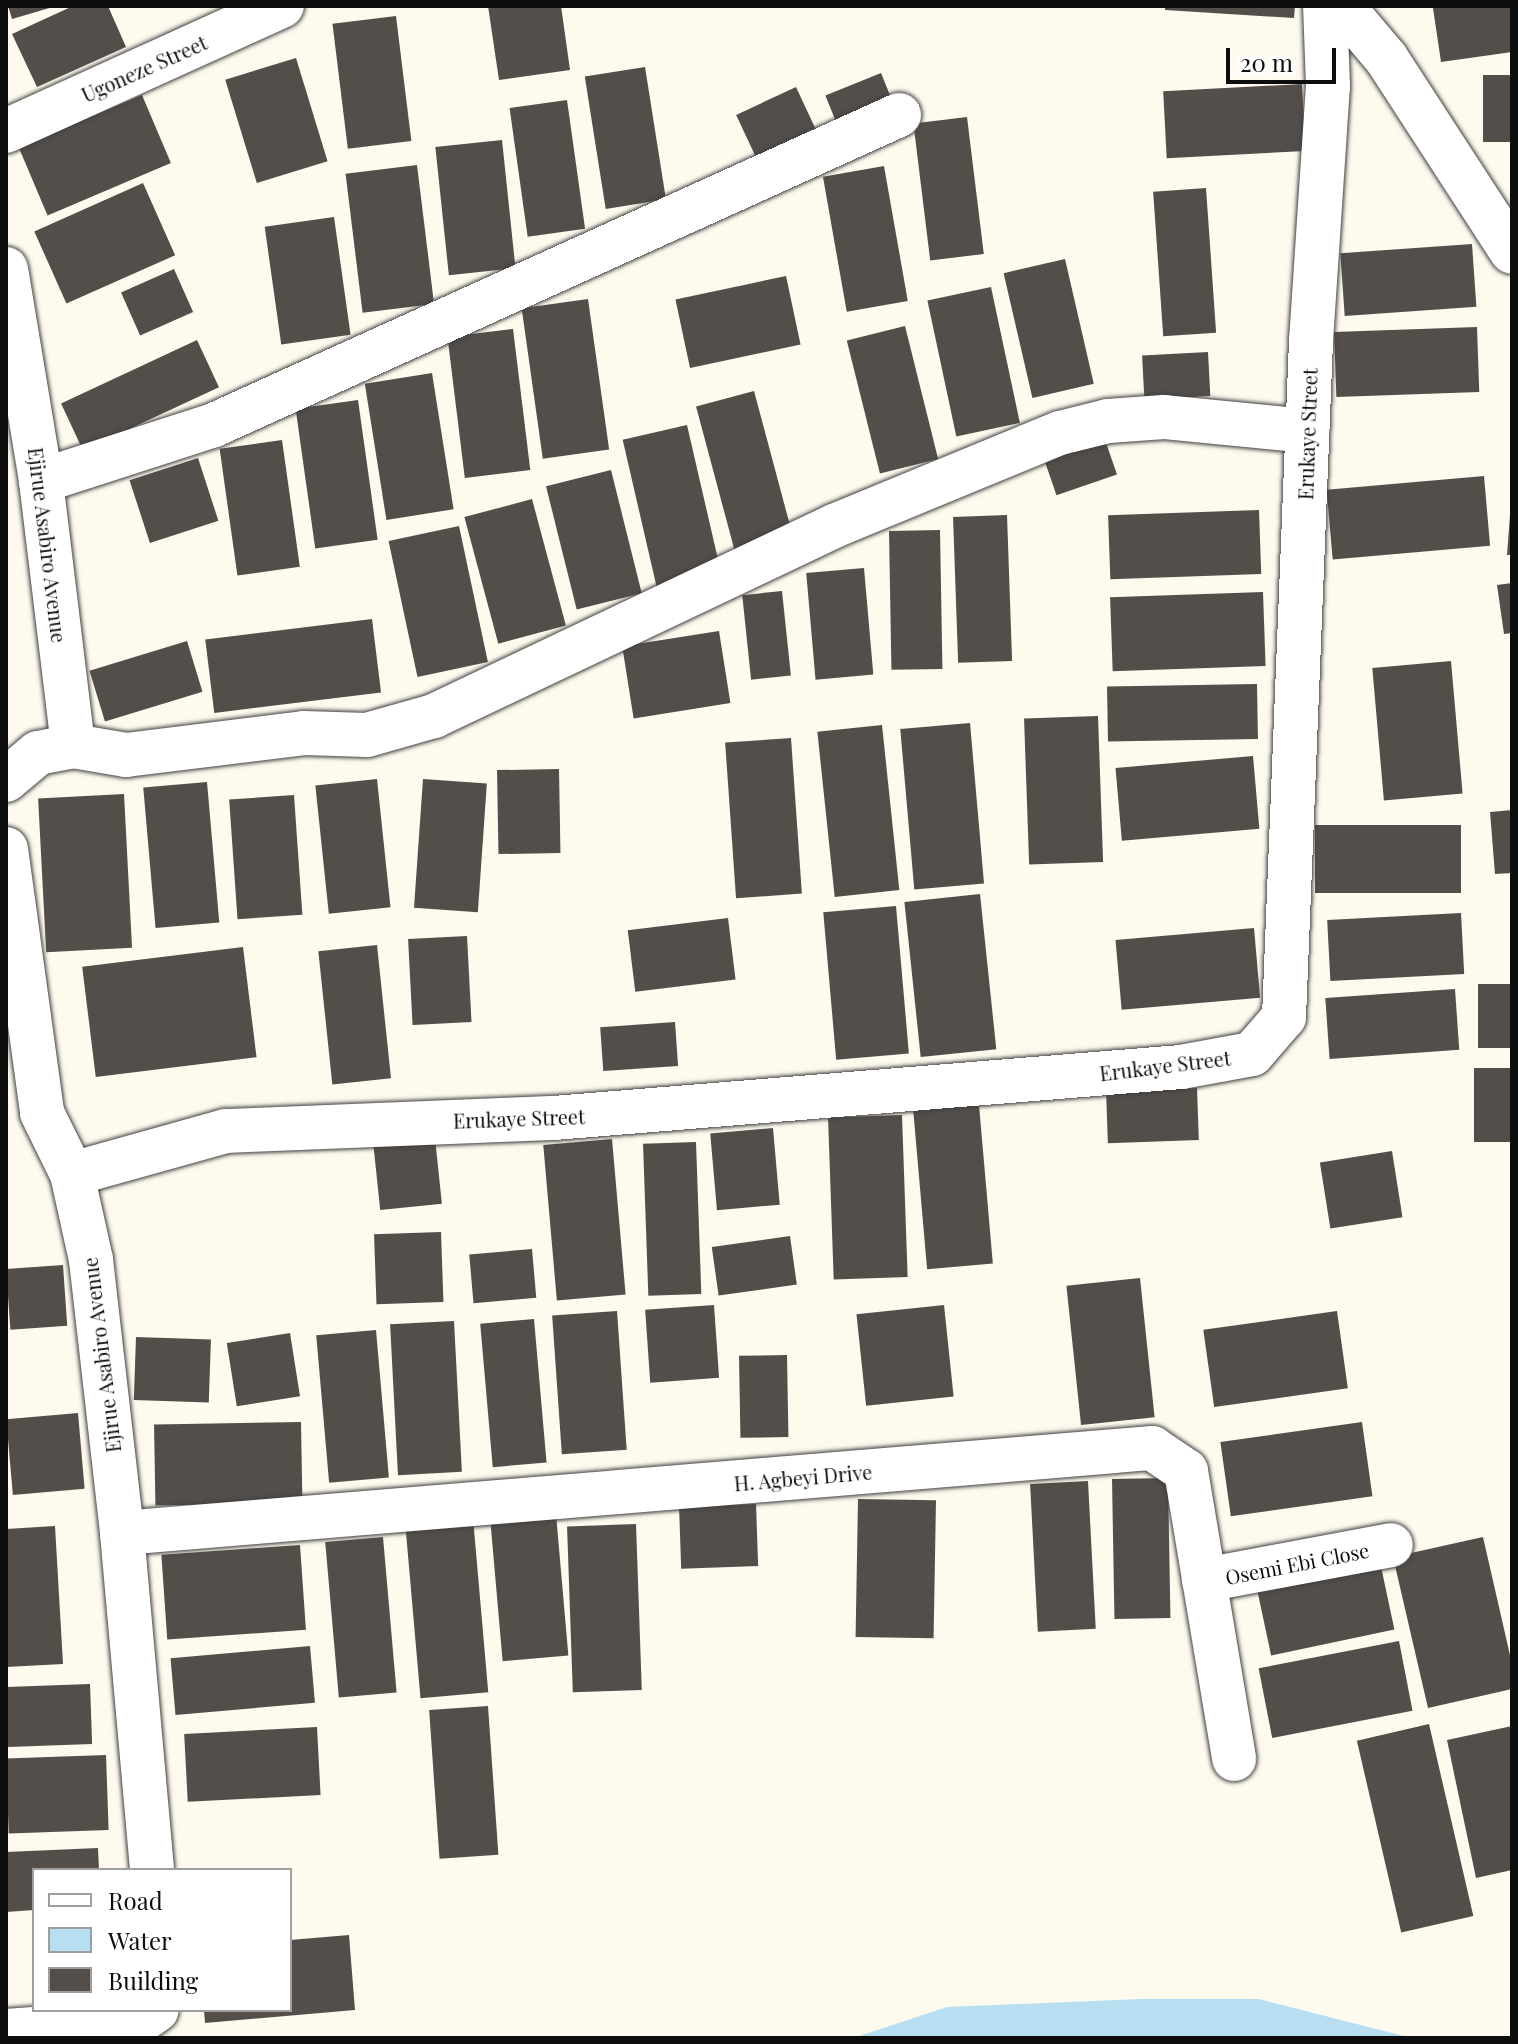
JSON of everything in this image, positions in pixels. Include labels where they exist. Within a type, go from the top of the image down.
[{"type":"street","name":"Ugoneze Street","points":[[6,131],[282,6]]},
{"type":"street","name":"Erukaye Street","points":[[72,1174],[226,1131],[554,1118],[1181,1067],[1252,1054],[1284,1017],[1307,431],[1328,86],[1325,6]]},
{"type":"street","points":[[1342,6],[1386,58],[1512,252]]},
{"type":"street","points":[[41,481],[214,425],[899,115]]},
{"type":"street","name":"Ejirue Asabiro Avenue","points":[[6,269],[41,481],[73,746]]},
{"type":"street","points":[[6,780],[38,753],[73,746],[126,755],[304,733],[367,735],[434,716],[834,526],[1060,433],[1108,421],[1164,417],[1307,431]]},
{"type":"street","name":"Ejirue Asabiro Avenue","points":[[6,849],[42,1113],[72,1174],[91,1260],[122,1533],[152,1868]]},
{"type":"street","name":"H. Agbeyi Drive","points":[[122,1533],[1152,1448],[1186,1471],[1234,1759]]},
{"type":"street","name":"Osemi Ebi Close","points":[[1204,1580],[1391,1545]]},
{"type":"street","points":[[6,2031],[141,2021],[154,2012]]},
{"type":"water","points":[[1141,1999],[1258,1999],[1412,2038],[853,2038],[947,2007]]},
{"type":"building","points":[[8,6],[53,6],[53,7],[12,19]]},
{"type":"building","points":[[73,6],[108,6],[126,47],[37,87],[12,34]]},
{"type":"building","points":[[488,6],[561,6],[570,70],[499,80]]},
{"type":"building","points":[[1165,6],[1295,6],[1294,18],[1165,10]]},
{"type":"building","points":[[1512,6],[1512,52],[1441,62],[1433,8]]},
{"type":"building","points":[[396,16],[411,141],[348,149],[332,24]]},
{"type":"building","points":[[296,58],[328,161],[257,183],[225,80]]},
{"type":"building","points":[[645,67],[666,199],[606,209],[585,77]]},
{"type":"building","points":[[881,73],[891,98],[835,121],[825,95]]},
{"type":"building","points":[[1483,75],[1512,75],[1512,142],[1483,142]]},
{"type":"building","points":[[1302,84],[1306,151],[1167,158],[1163,91]]},
{"type":"building","points":[[796,87],[817,132],[757,160],[736,115]]},
{"type":"building","points":[[142,95],[171,163],[48,215],[19,147]]},
{"type":"building","points":[[567,100],[585,229],[528,237],[510,108]]},
{"type":"building","points":[[967,117],[984,254],[930,261],[913,124]]},
{"type":"building","points":[[502,140],[515,268],[449,275],[435,147]]},
{"type":"building","points":[[417,165],[434,304],[363,313],[346,174]]},
{"type":"building","points":[[884,166],[908,301],[847,312],[823,177]]},
{"type":"building","points":[[143,183],[175,255],[66,304],[34,231]]},
{"type":"building","points":[[1206,188],[1216,333],[1163,336],[1153,192]]},
{"type":"building","points":[[334,217],[351,335],[281,345],[265,227]]},
{"type":"building","points":[[1472,244],[1476,307],[1345,316],[1340,253]]},
{"type":"building","points":[[1065,259],[1094,384],[1032,398],[1004,273]]},
{"type":"building","points":[[174,269],[193,312],[140,336],[121,293]]},
{"type":"building","points":[[786,276],[801,344],[690,368],[675,299]]},
{"type":"building","points":[[991,287],[1020,423],[956,436],[927,301]]},
{"type":"building","points":[[588,299],[609,450],[543,459],[522,308]]},
{"type":"building","points":[[905,326],[938,459],[880,473],[847,341]]},
{"type":"building","points":[[1477,327],[1479,392],[1336,397],[1334,332]]},
{"type":"building","points":[[513,329],[530,470],[465,478],[447,337]]},
{"type":"building","points":[[197,340],[219,387],[83,451],[61,403]]},
{"type":"building","points":[[1208,352],[1210,396],[1144,399],[1142,355]]},
{"type":"building","points":[[432,373],[454,509],[386,520],[365,384]]},
{"type":"building","points":[[754,391],[792,534],[734,549],[696,407]]},
{"type":"building","points":[[358,400],[378,540],[315,548],[296,409]]},
{"type":"building","points":[[687,425],[721,572],[657,587],[623,440]]},
{"type":"building","points":[[1102,431],[1117,474],[1056,495],[1041,452]]},
{"type":"building","points":[[282,440],[300,567],[237,576],[220,449]]},
{"type":"building","points":[[198,458],[218,521],[150,543],[130,480]]},
{"type":"building","points":[[611,470],[642,593],[577,609],[546,486]]},
{"type":"building","points":[[1484,476],[1490,546],[1333,560],[1327,490]]},
{"type":"building","points":[[532,499],[566,626],[498,644],[464,517]]},
{"type":"building","points":[[1259,510],[1261,574],[1110,579],[1108,515]]},
{"type":"building","points":[[1007,515],[1012,661],[958,663],[953,517]]},
{"type":"building","points":[[1510,515],[1512,555],[1507,555]]},
{"type":"building","points":[[459,526],[488,662],[417,677],[389,541]]},
{"type":"building","points":[[940,530],[942,669],[891,670],[889,531]]},
{"type":"building","points":[[864,568],[873,675],[816,680],[806,573]]},
{"type":"building","points":[[1512,583],[1512,633],[1504,634],[1497,585]]},
{"type":"building","points":[[782,591],[791,676],[751,680],[742,595]]},
{"type":"building","points":[[1263,592],[1266,666],[1113,671],[1110,597]]},
{"type":"building","points":[[372,619],[381,692],[214,713],[205,639]]},
{"type":"building","points":[[719,631],[730,703],[634,718],[622,646]]},
{"type":"building","points":[[187,641],[202,692],[105,722],[89,671]]},
{"type":"building","points":[[1451,661],[1463,793],[1384,800],[1372,668]]},
{"type":"building","points":[[1257,684],[1258,739],[1108,742],[1107,687]]},
{"type":"building","points":[[1098,716],[1103,862],[1029,864],[1024,719]]},
{"type":"building","points":[[970,723],[984,883],[914,889],[900,729]]},
{"type":"building","points":[[882,725],[899,890],[835,897],[817,732]]},
{"type":"building","points":[[791,738],[802,894],[736,898],[725,743]]},
{"type":"building","points":[[1253,756],[1259,829],[1122,841],[1116,768]]},
{"type":"building","points":[[559,769],[560,853],[498,854],[497,770]]},
{"type":"building","points":[[377,779],[390,907],[329,914],[315,785]]},
{"type":"building","points":[[423,779],[487,783],[478,912],[414,908]]},
{"type":"building","points":[[207,782],[219,922],[156,928],[143,788]]},
{"type":"building","points":[[124,794],[132,948],[46,952],[38,799]]},
{"type":"building","points":[[294,795],[302,915],[238,919],[229,800]]},
{"type":"building","points":[[1512,810],[1512,873],[1495,874],[1490,812]]},
{"type":"building","points":[[1315,825],[1461,825],[1461,893],[1315,893]]},
{"type":"building","points":[[980,894],[996,1049],[921,1057],[904,902]]},
{"type":"building","points":[[896,906],[909,1053],[836,1060],[823,912]]},
{"type":"building","points":[[1461,913],[1464,974],[1330,981],[1327,920]]},
{"type":"building","points":[[728,918],[736,980],[635,992],[628,930]]},
{"type":"building","points":[[1254,928],[1260,998],[1122,1010],[1116,940]]},
{"type":"building","points":[[467,936],[472,1022],[413,1025],[408,939]]},
{"type":"building","points":[[377,945],[391,1078],[332,1084],[318,951]]},
{"type":"building","points":[[243,947],[257,1057],[96,1077],[82,967]]},
{"type":"building","points":[[1478,984],[1512,984],[1512,1048],[1478,1048]]},
{"type":"building","points":[[1455,989],[1459,1050],[1330,1059],[1325,998]]},
{"type":"building","points":[[675,1022],[678,1066],[603,1071],[600,1027]]},
{"type":"building","points":[[1474,1068],[1512,1068],[1512,1142],[1474,1142]]},
{"type":"building","points":[[1197,1088],[1199,1140],[1108,1143],[1106,1091]]},
{"type":"building","points":[[979,1105],[993,1263],[927,1269],[913,1111]]},
{"type":"building","points":[[902,1115],[908,1277],[834,1279],[828,1118]]},
{"type":"building","points":[[773,1128],[780,1205],[717,1210],[710,1133]]},
{"type":"building","points":[[435,1138],[442,1204],[380,1210],[373,1144]]},
{"type":"building","points":[[612,1139],[626,1294],[557,1300],[543,1145]]},
{"type":"building","points":[[696,1142],[701,1294],[648,1296],[643,1144]]},
{"type":"building","points":[[1392,1151],[1402,1217],[1330,1229],[1320,1162]]},
{"type":"building","points":[[441,1232],[443,1302],[376,1304],[374,1234]]},
{"type":"building","points":[[790,1236],[797,1285],[719,1296],[712,1247]]},
{"type":"building","points":[[532,1249],[536,1298],[474,1303],[469,1254]]},
{"type":"building","points":[[63,1265],[67,1326],[10,1330],[6,1269]]},
{"type":"building","points":[[1140,1278],[1155,1417],[1081,1425],[1066,1286]]},
{"type":"building","points":[[714,1305],[719,1378],[650,1383],[645,1310]]},
{"type":"building","points":[[944,1305],[954,1396],[866,1406],[856,1314]]},
{"type":"building","points":[[617,1311],[627,1450],[562,1454],[552,1316]]},
{"type":"building","points":[[1337,1311],[1348,1388],[1214,1407],[1203,1330]]},
{"type":"building","points":[[534,1319],[547,1462],[493,1467],[480,1324]]},
{"type":"building","points":[[454,1321],[462,1472],[398,1475],[390,1324]]},
{"type":"building","points":[[376,1330],[389,1477],[329,1483],[316,1335]]},
{"type":"building","points":[[290,1333],[300,1396],[237,1406],[227,1343]]},
{"type":"building","points":[[136,1337],[211,1340],[209,1403],[134,1400]]},
{"type":"building","points":[[787,1355],[788,1437],[740,1438],[739,1356]]},
{"type":"building","points":[[78,1413],[85,1489],[13,1495],[6,1419]]},
{"type":"building","points":[[301,1422],[302,1503],[155,1506],[154,1425]]},
{"type":"building","points":[[1362,1422],[1372,1496],[1231,1516],[1220,1442]]},
{"type":"building","points":[[1168,1478],[1170,1618],[1114,1619],[1112,1479]]},
{"type":"building","points":[[1088,1481],[1096,1629],[1038,1632],[1030,1484]]},
{"type":"building","points":[[858,1499],[936,1500],[934,1638],[856,1637]]},
{"type":"building","points":[[756,1504],[758,1566],[681,1569],[679,1507]]},
{"type":"building","points":[[556,1514],[568,1655],[503,1661],[490,1520]]},
{"type":"building","points":[[473,1518],[488,1692],[421,1698],[405,1524]]},
{"type":"building","points":[[636,1524],[642,1690],[573,1692],[567,1526]]},
{"type":"building","points":[[55,1526],[63,1664],[6,1667],[6,1529]]},
{"type":"building","points":[[383,1537],[397,1692],[339,1697],[325,1542]]},
{"type":"building","points":[[1483,1537],[1512,1664],[1512,1689],[1428,1708],[1393,1557]]},
{"type":"building","points":[[300,1545],[306,1630],[167,1639],[161,1555]]},
{"type":"building","points":[[1379,1557],[1394,1629],[1271,1656],[1256,1583]]},
{"type":"building","points":[[1399,1641],[1413,1711],[1272,1738],[1259,1668]]},
{"type":"building","points":[[310,1646],[315,1703],[176,1715],[171,1658]]},
{"type":"building","points":[[90,1684],[92,1744],[8,1747],[6,1687]]},
{"type":"building","points":[[488,1706],[498,1855],[440,1859],[429,1710]]},
{"type":"building","points":[[1429,1724],[1473,1916],[1401,1933],[1357,1741]]},
{"type":"building","points":[[1512,1726],[1512,1870],[1476,1878],[1447,1740]]},
{"type":"building","points":[[317,1727],[321,1795],[188,1802],[184,1734]]},
{"type":"building","points":[[106,1755],[109,1830],[9,1833],[6,1758]]},
{"type":"building","points":[[98,1848],[99,1868],[32,1868],[32,1910],[6,1912],[6,1852]]},
{"type":"building","points":[[349,1935],[355,2010],[205,2023],[204,2012],[292,2012],[292,1940]]}]
